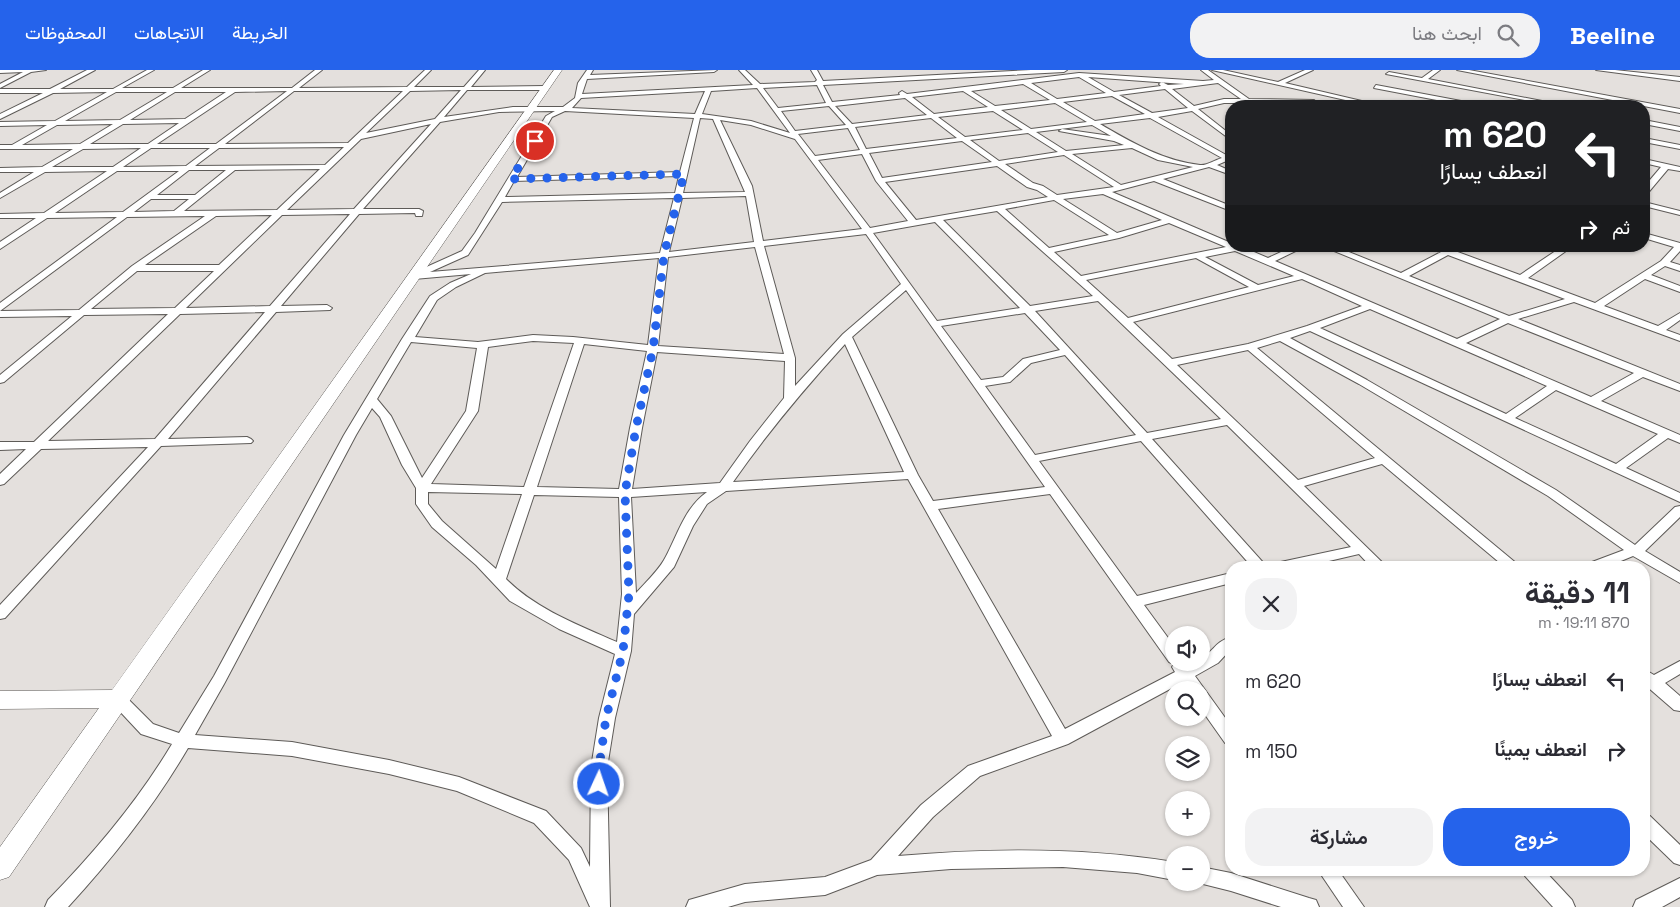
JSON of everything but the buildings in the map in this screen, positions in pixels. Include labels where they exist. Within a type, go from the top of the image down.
[{"type":"street","points":[[0,86],[33,70]]},
{"type":"street","points":[[0,71],[43,70]]},
{"type":"street","points":[[0,117],[92,70]]},
{"type":"street","points":[[0,154],[151,70]]},
{"type":"street","points":[[0,196],[207,70]]},
{"type":"street","points":[[0,308],[319,70]]},
{"type":"street","points":[[0,481],[428,70]]},
{"type":"street","points":[[0,614],[158,443],[356,212],[482,70]]},
{"type":"street","points":[[0,868],[558,70]]},
{"type":"street","points":[[414,276],[458,258],[465,253],[479,234],[549,116],[571,106],[578,96],[581,83],[588,73],[714,70]]},
{"type":"street","points":[[742,70],[758,86],[868,231],[1165,645]]},
{"type":"street","points":[[814,70],[830,104],[850,125],[880,181],[914,223]]},
{"type":"street","points":[[875,70],[963,139],[1030,185],[1040,188],[1116,236]]},
{"type":"street","points":[[578,96],[1064,70]]},
{"type":"street","points":[[1143,70],[1225,133]]},
{"type":"street","points":[[1204,70],[1244,100]]},
{"type":"street","points":[[1215,70],[1302,89],[1422,100]]},
{"type":"street","points":[[1232,74],[1239,70]]},
{"type":"street","points":[[1279,84],[1310,70]]},
{"type":"street","points":[[1380,70],[1531,100]]},
{"type":"street","points":[[1423,80],[1437,70]]},
{"type":"street","points":[[1464,70],[1524,79],[1540,84],[1625,100]]},
{"type":"street","points":[[1599,70],[1658,73],[1680,79]]},
{"type":"street","points":[[1359,100],[1368,94],[1390,72]]},
{"type":"street","points":[[1009,73],[1133,146]]},
{"type":"street","points":[[776,110],[1025,83],[1076,73],[1204,83]]},
{"type":"street","points":[[1076,73],[1110,94],[1225,156]]},
{"type":"street","points":[[947,76],[964,89],[1119,187]]},
{"type":"street","points":[[358,137],[496,110],[531,109],[563,109],[753,122],[795,135],[850,125],[1219,81]]},
{"type":"street","points":[[1526,99],[1540,84]]},
{"type":"street","points":[[0,91],[546,88]]},
{"type":"street","points":[[600,907],[599,768],[606,718],[623,651],[629,594],[629,547],[625,493],[636,428],[653,349],[664,255],[697,117],[709,89]]},
{"type":"street","points":[[1302,89],[1310,100]]},
{"type":"street","points":[[0,246],[232,90]]},
{"type":"street","points":[[1368,94],[1374,100]]},
{"type":"street","points":[[813,158],[1148,115],[1225,101]]},
{"type":"street","points":[[1650,105],[1680,111]]},
{"type":"street","points":[[1650,115],[1657,106]]},
{"type":"street","points":[[716,119],[748,186],[759,244],[790,358],[790,398]]},
{"type":"street","points":[[0,124],[186,121]]},
{"type":"street","points":[[1650,123],[1680,129]]},
{"type":"street","points":[[1030,130],[1088,134],[1116,139],[1161,158],[1225,171]]},
{"type":"street","points":[[1650,141],[1680,147]]},
{"type":"street","points":[[0,147],[350,145]]},
{"type":"street","points":[[880,181],[1065,153],[1133,146]]},
{"type":"street","points":[[414,276],[664,255],[868,231],[1055,198],[1104,192],[1225,159]]},
{"type":"street","points":[[1650,162],[1680,169]]},
{"type":"street","points":[[0,170],[327,166]]},
{"type":"street","points":[[1650,185],[1666,166]]},
{"type":"street","points":[[176,214],[233,168]]},
{"type":"street","points":[[511,179],[684,174]]},
{"type":"street","points":[[1155,179],[1225,207]]},
{"type":"street","points":[[1104,192],[1225,244]]},
{"type":"street","points":[[498,200],[748,194]]},
{"type":"street","points":[[149,197],[198,196]]},
{"type":"street","points":[[1650,206],[1680,213]]},
{"type":"street","points":[[999,208],[1126,321],[1374,561]]},
{"type":"street","points":[[0,216],[419,211],[419,214]]},
{"type":"street","points":[[0,380],[135,268],[215,213]]},
{"type":"street","points":[[937,219],[1067,351],[1255,561]]},
{"type":"street","points":[[1047,251],[1116,236],[1169,220]]},
{"type":"street","points":[[1215,240],[1225,236]]},
{"type":"street","points":[[1596,307],[1664,263],[1680,246],[1650,237]]},
{"type":"street","points":[[0,239],[10,239]]},
{"type":"street","points":[[1079,279],[1225,249]]},
{"type":"street","points":[[1244,252],[1680,439]]},
{"type":"street","points":[[1267,262],[1289,252]]},
{"type":"street","points":[[1340,252],[1680,388]]},
{"type":"street","points":[[1400,277],[1448,252],[1680,338]]},
{"type":"street","points":[[1520,279],[1560,252]]},
{"type":"street","points":[[1196,256],[1257,288]]},
{"type":"street","points":[[1664,263],[1680,268]]},
{"type":"street","points":[[135,268],[222,268]]},
{"type":"street","points":[[55,907],[90,870],[159,782],[219,680],[371,400],[434,298],[453,285],[498,268]]},
{"type":"street","points":[[1644,276],[1680,289]]},
{"type":"street","points":[[1126,321],[1300,277]]},
{"type":"street","points":[[627,614],[669,564],[686,526],[702,501],[724,486],[754,443],[790,398],[847,336],[906,285]]},
{"type":"street","points":[[934,324],[1100,298]]},
{"type":"street","points":[[1458,343],[1508,319],[1549,308],[1573,299]]},
{"type":"street","points":[[1170,363],[1250,347],[1311,328],[1370,306]]},
{"type":"street","points":[[0,314],[327,308]]},
{"type":"street","points":[[1659,330],[1680,316]]},
{"type":"street","points":[[1311,328],[1680,498]]},
{"type":"street","points":[[847,336],[912,475],[1062,739]]},
{"type":"street","points":[[1281,337],[1552,493],[1634,551],[1680,578]]},
{"type":"street","points":[[407,339],[442,343],[483,344],[533,338],[653,349],[790,358]]},
{"type":"street","points":[[499,580],[580,341]]},
{"type":"street","points":[[422,488],[472,411],[483,344]]},
{"type":"street","points":[[1250,347],[1507,561]]},
{"type":"street","points":[[978,384],[1006,380],[1027,360],[1067,351]]},
{"type":"street","points":[[1592,401],[1642,373]]},
{"type":"street","points":[[1507,418],[1556,385]]},
{"type":"street","points":[[371,400],[385,416],[408,465],[422,488],[422,504],[437,524],[481,562],[515,597],[564,624],[623,651]]},
{"type":"street","points":[[1031,459],[1229,421]]},
{"type":"street","points":[[1617,469],[1666,433]]},
{"type":"street","points":[[0,446],[247,440]]},
{"type":"street","points":[[1295,485],[1385,459]]},
{"type":"street","points":[[422,488],[625,493],[912,475]]},
{"type":"street","points":[[929,506],[1053,490]]},
{"type":"street","points":[[1608,561],[1639,549],[1680,510]]},
{"type":"street","points":[[1307,561],[1361,549]]},
{"type":"street","points":[[1134,602],[1225,579]]},
{"type":"street","points":[[1210,660],[1225,646]]},
{"type":"street","points":[[1650,679],[1680,668]]},
{"type":"street","points":[[877,866],[927,811],[974,771],[1062,739],[1176,671]]},
{"type":"street","points":[[1650,680],[1680,705]]},
{"type":"street","points":[[0,700],[118,698],[147,729],[183,741],[292,749],[389,767],[459,784],[540,817],[575,854],[600,907]]},
{"type":"street","points":[[1210,709],[1225,730]]},
{"type":"street","points":[[1650,828],[1680,857]]},
{"type":"street","points":[[696,907],[745,893],[825,886],[877,866],[939,860],[1037,858],[1139,864],[1165,868]]},
{"type":"street","points":[[1331,876],[1354,907]]},
{"type":"street","points":[[1537,876],[1565,907]]},
{"type":"street","points":[[1210,878],[1231,882],[1309,907]]},
{"type":"street","points":[[1643,907],[1680,887]]},
{"type":"route","points":[[535,141],[511,179],[684,174],[664,255],[653,349],[636,428],[625,493],[629,547],[629,594],[623,651],[606,718],[599,768],[599,784]]}]
